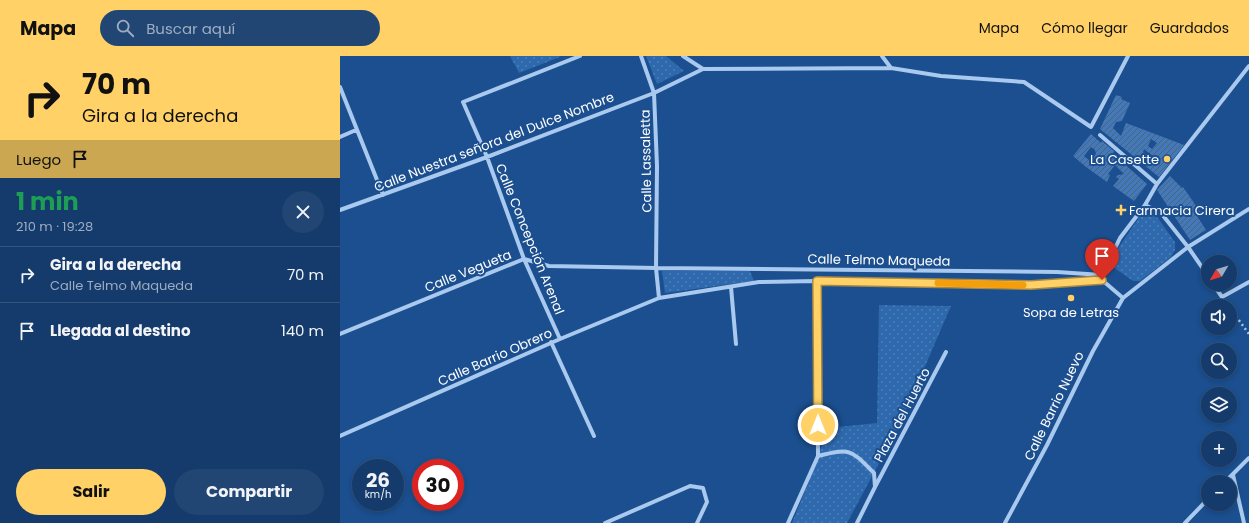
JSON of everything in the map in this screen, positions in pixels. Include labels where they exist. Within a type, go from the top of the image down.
[{"type":"street","points":[[571,57],[580,56]]},
{"type":"street","name":"Calle Lassaletta","points":[[641,56],[654,92],[658,166],[656,268],[659,298]]},
{"type":"street","points":[[683,56],[703,69],[891,68],[941,76],[1024,82],[1091,127],[1128,56]]},
{"type":"street","points":[[882,56],[891,68]]},
{"type":"street","name":"Calle Concepción Arenal","points":[[560,339],[524,259],[487,157],[463,102],[571,57]]},
{"type":"street","points":[[1249,66],[1157,184],[1145,205],[1120,238],[1102,275],[1102,280],[1123,298],[1188,247],[1249,209]]},
{"type":"street","name":"Calle Nuestra señora del Dulce Nombre","points":[[340,210],[487,157],[654,92],[703,69]]},
{"type":"street","points":[[340,88],[383,194]]},
{"type":"street","points":[[340,137],[356,130]]},
{"type":"street","points":[[1100,135],[1157,184]]},
{"type":"street","points":[[1145,205],[1161,213],[1201,266]]},
{"type":"street","name":"Calle Vegueta","points":[[340,334],[524,259],[549,266],[656,268]]},
{"type":"street","name":"Calle Telmo Maqueda","points":[[656,268],[1057,272],[1102,275]]},
{"type":"street","name":"Calle Telmo Maqueda","points":[[659,298],[759,282],[817,281],[1031,285],[1102,280]]},
{"type":"street","points":[[788,523],[818,456],[817,281]]},
{"type":"street","points":[[1237,289],[1249,282]]},
{"type":"street","points":[[731,287],[736,344]]},
{"type":"street","points":[[1218,291],[1222,297],[1233,291]]},
{"type":"street","name":"Calle Barrio Obrero","points":[[340,436],[552,342],[659,298]]},
{"type":"street","name":"Calle Barrio Nuevo","points":[[1005,523],[1047,445],[1093,351],[1123,298]]},
{"type":"street","points":[[552,342],[594,436]]},
{"type":"street","name":"Plaza del Huerto","points":[[857,523],[946,352]]},
{"type":"street","name":"Plaza del Huerto","points":[[818,456],[840,451],[854,453],[874,473],[875,487]]},
{"type":"street","points":[[1233,475],[1249,458]]},
{"type":"street","points":[[605,523],[690,486],[703,488],[707,502],[697,523]]},
{"type":"street","points":[[1237,492],[1244,523]]},
{"type":"street","points":[[1185,523],[1201,506]]},
{"type":"path","points":[[1237,318],[1249,334]]},
{"type":"shaded area","points":[[510,56],[559,56],[560,57],[519,73]]},
{"type":"shaded area","points":[[646,56],[666,56],[684,71],[657,84]]},
{"type":"shaded area","points":[[1148,213],[1155,214],[1175,242],[1175,250],[1171,257],[1140,281],[1133,281],[1113,267],[1113,256],[1140,216]]},
{"type":"shaded area","points":[[662,271],[750,271],[754,281],[665,293]]},
{"type":"shaded area","points":[[879,305],[951,306],[901,422],[847,523],[792,523],[828,428],[877,423]]},
{"type":"building","points":[[1116,95],[1122,97],[1121,99],[1130,103],[1122,121],[1116,122],[1113,128],[1121,136],[1126,123],[1184,145],[1159,177],[1100,129]],"holes":[[[1151,139],[1157,143],[1152,149],[1148,146]],[[1144,149],[1153,156],[1151,158],[1143,152]]]},
{"type":"building","points":[[1091,134],[1101,143],[1102,141],[1114,151],[1113,154],[1147,184],[1134,201],[1113,186],[1119,179],[1116,177],[1124,174],[1115,165],[1108,174],[1110,175],[1107,182],[1073,156]],"holes":[[[1091,147],[1095,150],[1096,154],[1090,161],[1084,156]]]},
{"type":"building","points":[[1170,176],[1182,188],[1183,187],[1201,213],[1197,216],[1206,230],[1190,240],[1157,190]]},
{"type":"slow traffic","points":[[938,283],[1023,285]]},
{"type":"place","name":"La Casette","points":[[1167,159]]},
{"type":"place","name":"Farmacia Cirera","points":[[1121,210]]},
{"type":"place","name":"Sopa de Letras","points":[[1071,298]]},
{"type":"route","points":[[818,425],[817,281],[1031,285],[1102,280]]}]
